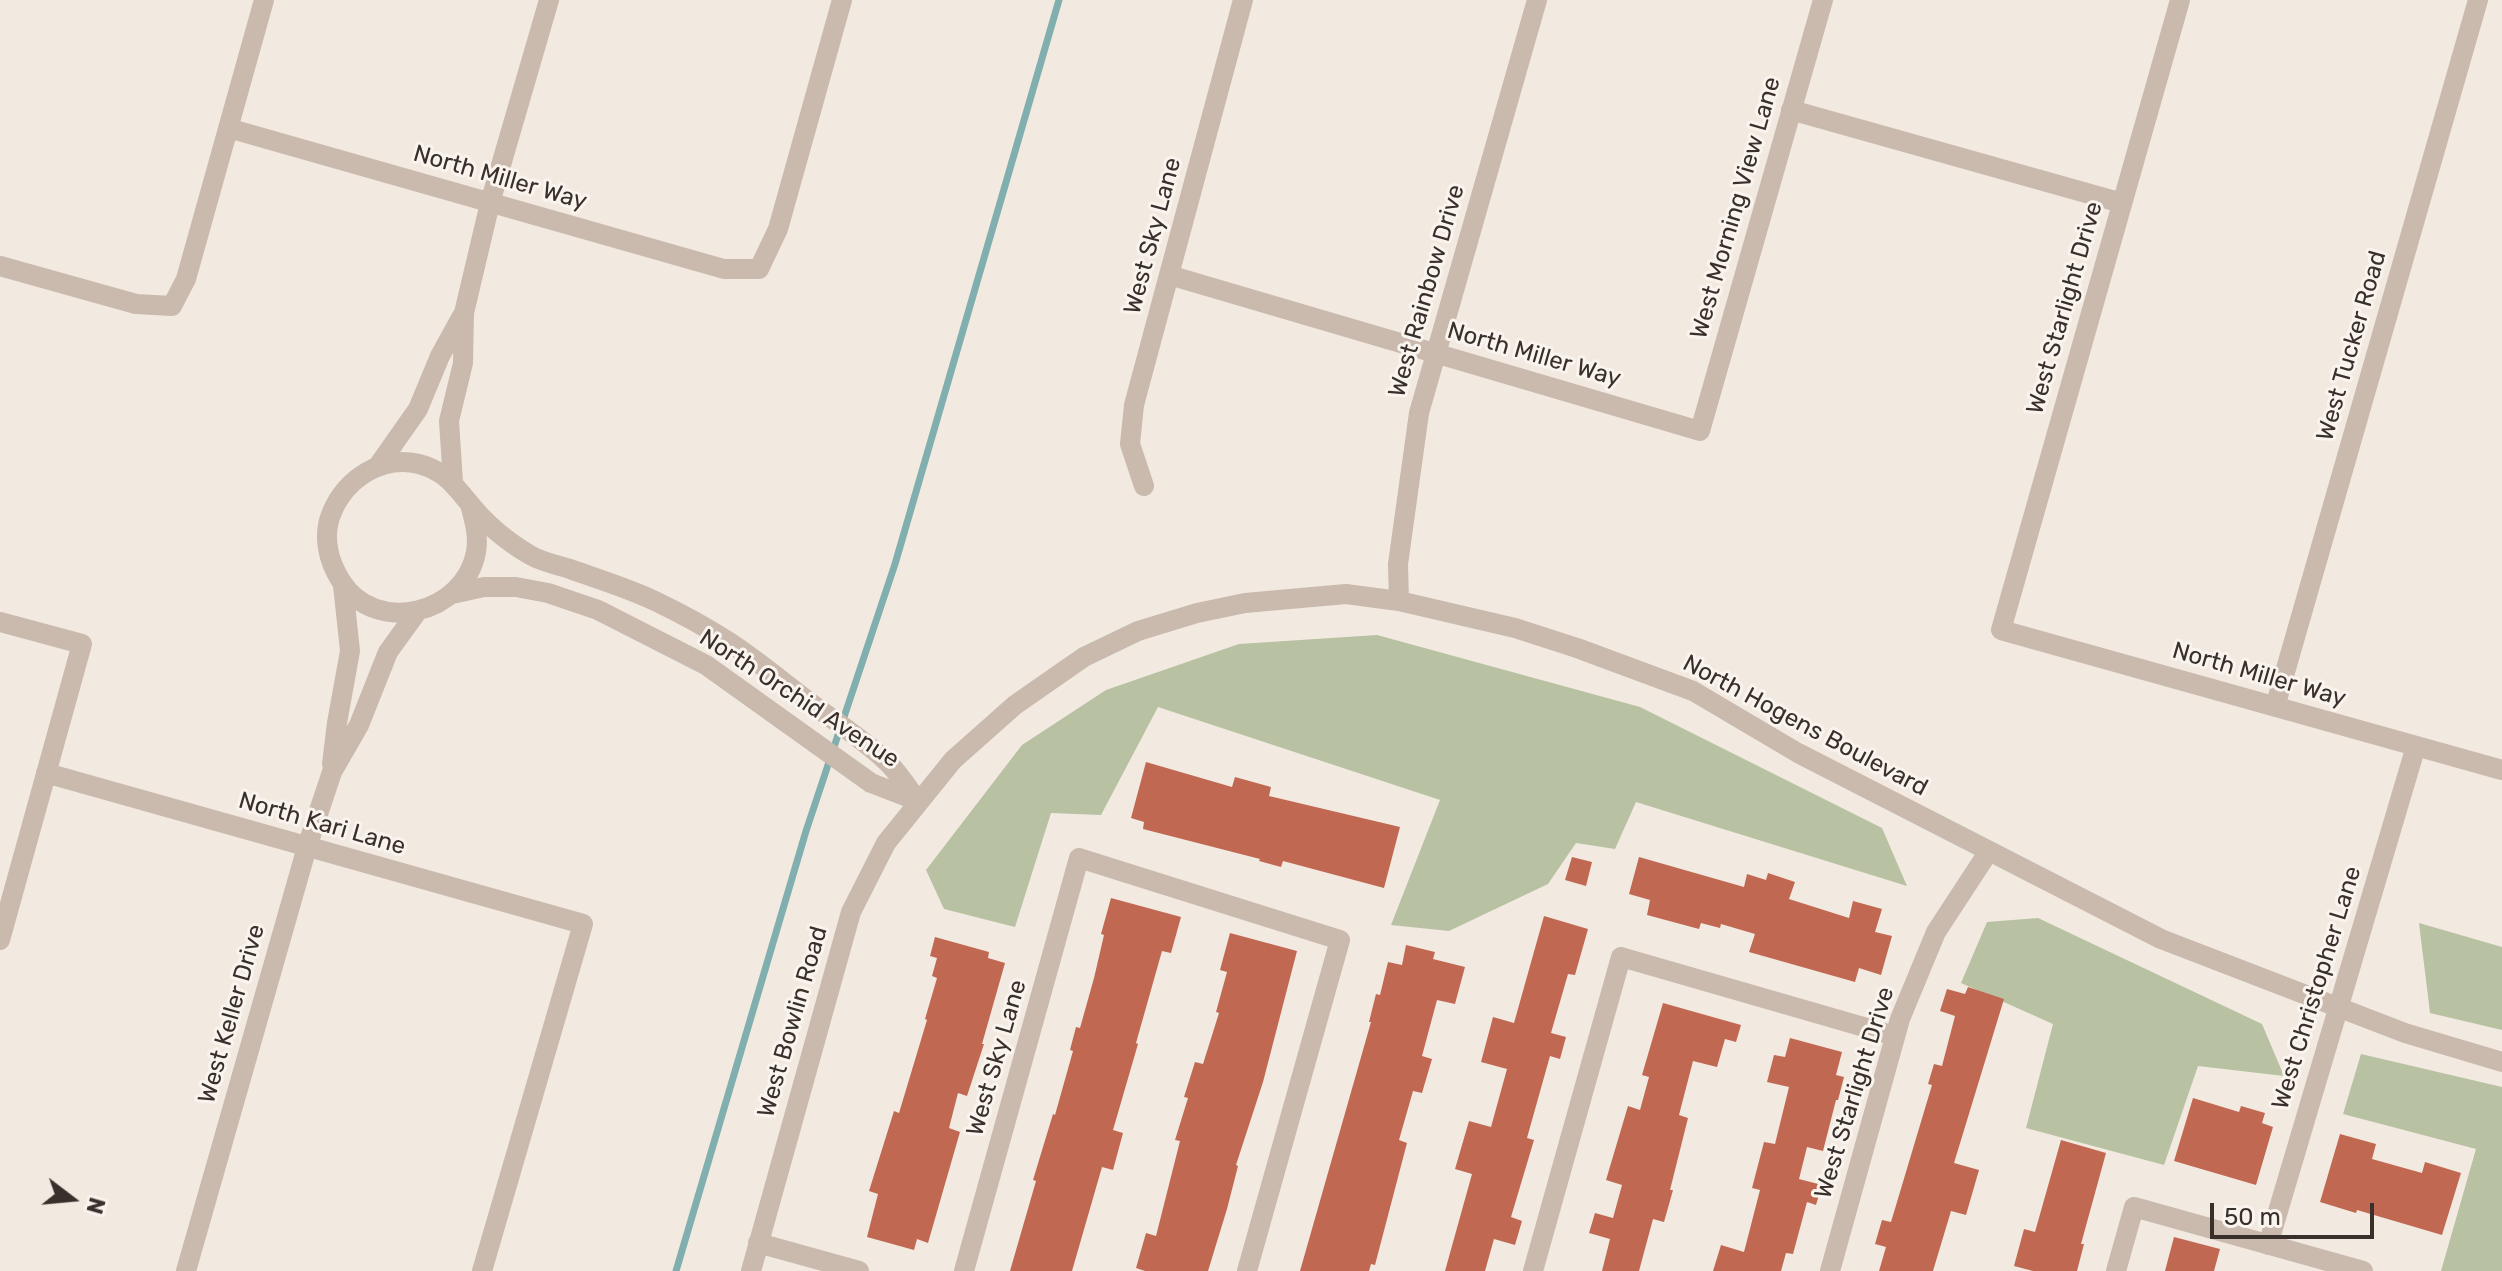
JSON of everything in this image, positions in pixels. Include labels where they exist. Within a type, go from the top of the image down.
[{"type":"street","points":[[0,266],[136,304],[172,306],[186,279],[264,0]]},
{"type":"street","points":[[453,482],[449,421],[463,363],[464,313],[490,203],[549,0]]},
{"type":"street","name":"North Miller Way","points":[[228,128],[724,269],[759,269],[778,229],[842,0]]},
{"type":"street","name":"West Sky Lane","points":[[1144,486],[1130,444],[1134,405],[1243,0]]},
{"type":"street","name":"West Rainbow Drive","points":[[1399,601],[1398,564],[1419,413],[1537,0]]},
{"type":"street","name":"West Morning View Lane","points":[[1700,431],[1823,0]]},
{"type":"street","name":"West Starlight Drive","points":[[2001,630],[2180,0]]},
{"type":"street","name":"West Tucker Road","points":[[2275,707],[2478,0]]},
{"type":"street","points":[[1791,110],[2122,203]]},
{"type":"street","name":"North Miller Way","points":[[1169,275],[1700,431]]},
{"type":"street","points":[[378,466],[418,409],[440,356],[464,313]]},
{"type":"street","points":[[398,462],[418,464],[437,471],[453,482],[470,504],[477,527],[476,552],[468,575],[452,594],[436,605],[417,612],[397,613],[376,609],[358,599],[343,585],[331,564],[327,540],[330,516],[340,494],[357,477],[378,466],[398,462]]},
{"type":"street","name":"North Orchid Avenue","points":[[470,504],[503,537],[533,557],[653,600],[729,642],[886,760],[918,801]]},
{"type":"street","name":"West Keller Drive","points":[[332,772],[350,651],[343,585]]},
{"type":"street","name":"North Orchid Avenue","points":[[452,594],[484,587],[516,587],[548,593],[598,610],[706,665],[871,783],[918,801]]},
{"type":"street","name":"North Hogens Boulevard","points":[[918,801],[953,760],[1015,705],[1084,657],[1138,631],[1197,613],[1245,603],[1346,594],[1399,601],[1515,628],[1693,691],[1798,753],[2161,939],[2405,1033],[2502,1062]]},
{"type":"street","name":"West Keller Drive","points":[[186,1271],[307,847],[332,772],[359,725],[388,652],[417,612]]},
{"type":"street","points":[[0,622],[82,644],[0,940]]},
{"type":"street","name":"North Miller Way","points":[[2001,630],[2502,770]]},
{"type":"street","name":"West Christopher Lane","points":[[2268,1245],[2416,746]]},
{"type":"street","name":"North Kari Lane","points":[[46,773],[583,924],[482,1271]]},
{"type":"street","name":"West Bowlin Road","points":[[751,1271],[851,912],[886,843],[918,801]]},
{"type":"street","name":"West Starlight Drive","points":[[1830,1271],[1900,1019],[1936,932],[1989,851]]},
{"type":"street","name":"West Sky Lane","points":[[964,1271],[1079,858],[1340,940],[1247,1271]]},
{"type":"street","points":[[1533,1271],[1621,957],[1895,1036]]},
{"type":"street","points":[[2116,1271],[2134,1207],[2363,1271]]},
{"type":"street","points":[[758,1243],[859,1271]]},
{"type":"green space","points":[[1377,635],[1640,707],[1882,828],[1907,886],[1636,802],[1615,849],[1576,843],[1548,884],[1449,931],[1391,925],[1440,800],[1158,707],[1101,815],[1051,813],[1015,927],[944,909],[926,870],[1022,745],[1106,690],[1239,644]]},
{"type":"green space","points":[[2038,918],[2262,1024],[2284,1076],[2198,1066],[2164,1165],[2026,1128],[2053,1024],[1961,983],[1987,922]]},
{"type":"green space","points":[[2419,923],[2502,947],[2502,1030],[2430,1013]]},
{"type":"green space","points":[[2361,1054],[2502,1087],[2502,1271],[2441,1271],[2476,1149],[2343,1114]]},
{"type":"building","points":[[1146,762],[1232,787],[1235,777],[1271,787],[1269,796],[1400,827],[1384,888],[1283,861],[1281,867],[1143,829],[1144,822],[1131,818]]},
{"type":"building","points":[[1572,857],[1592,862],[1586,886],[1565,880]]},
{"type":"building","points":[[1639,857],[1744,887],[1747,874],[1766,880],[1768,873],[1795,882],[1789,899],[1849,918],[1853,901],[1882,909],[1875,932],[1892,936],[1881,975],[1859,968],[1855,982],[1749,952],[1755,934],[1721,924],[1720,928],[1701,923],[1699,929],[1647,915],[1650,900],[1629,894]]},
{"type":"building","points":[[1111,898],[1181,917],[1171,953],[1162,951],[1136,1043],[1113,1130],[1123,1133],[1113,1170],[1102,1167],[1072,1271],[1010,1271],[1036,1181],[1033,1180],[1073,1051],[1070,1050],[1076,1027],[1080,1028],[1094,978]]},
{"type":"building","points":[[1544,916],[1588,929],[1575,975],[1568,974],[1551,1033],[1566,1037],[1560,1059],[1550,1056],[1527,1138],[1534,1140],[1511,1217],[1522,1221],[1515,1245],[1494,1239],[1485,1271],[1445,1271],[1472,1174],[1455,1169],[1469,1121],[1491,1127],[1507,1069],[1481,1062],[1493,1017],[1514,1023]]},
{"type":"building","points":[[1230,933],[1297,951],[1208,1271],[1145,1271],[1136,1268],[1146,1233],[1156,1236],[1180,1141],[1175,1140],[1188,1098],[1184,1097],[1195,1062],[1203,1064],[1219,1013],[1216,1012],[1227,972],[1220,970]]},
{"type":"building","points":[[935,937],[989,952],[988,958],[1005,963],[967,1096],[958,1093],[949,1128],[960,1132],[928,1243],[917,1239],[914,1250],[867,1237],[878,1194],[869,1191],[894,1111],[899,1113],[927,1020],[937,978],[932,976],[937,958],[930,956]]},
{"type":"building","points":[[1406,945],[1435,952],[1433,959],[1465,967],[1455,1004],[1437,1000],[1422,1056],[1432,1059],[1422,1093],[1413,1091],[1399,1140],[1407,1143],[1375,1265],[1371,1264],[1369,1271],[1300,1271],[1371,1022],[1376,994],[1380,995],[1388,962],[1402,965]]},
{"type":"building","points":[[1968,987],[2004,999],[1954,1163],[1979,1170],[1966,1215],[1951,1211],[1933,1271],[1879,1271],[1886,1247],[1875,1244],[1882,1220],[1891,1222],[1932,1085],[1928,1084],[1934,1064],[1942,1066],[1955,1016],[1940,1011],[1947,989],[1965,994]]},
{"type":"building","points":[[1663,1003],[1741,1025],[1736,1042],[1725,1039],[1717,1067],[1693,1061],[1679,1115],[1688,1118],[1670,1190],[1673,1190],[1664,1222],[1653,1219],[1639,1271],[1602,1271],[1610,1239],[1589,1233],[1595,1213],[1613,1218],[1622,1185],[1606,1180],[1628,1106],[1640,1110],[1649,1077],[1642,1075]]},
{"type":"building","points":[[1790,1038],[1842,1052],[1836,1075],[1844,1077],[1823,1151],[1807,1147],[1799,1179],[1822,1185],[1816,1205],[1807,1202],[1793,1254],[1786,1253],[1781,1271],[1713,1271],[1721,1245],[1744,1252],[1760,1190],[1752,1188],[1764,1142],[1775,1144],[1789,1087],[1767,1082],[1774,1055],[1785,1057]]},
{"type":"building","points":[[2193,1098],[2239,1112],[2241,1106],[2265,1113],[2262,1123],[2273,1127],[2256,1185],[2174,1161]]},
{"type":"building","points":[[2340,1134],[2376,1144],[2372,1159],[2422,1173],[2425,1162],[2461,1173],[2442,1235],[2320,1202]]},
{"type":"building","points":[[2061,1140],[2106,1153],[2081,1244],[2084,1244],[2077,1271],[2033,1271],[2014,1266],[2024,1229],[2035,1232]]},
{"type":"building","points":[[2174,1237],[2220,1249],[2214,1271],[2165,1271]]},
{"type":"waterway","points":[[676,1271],[806,831],[895,564],[1059,0]]}]
